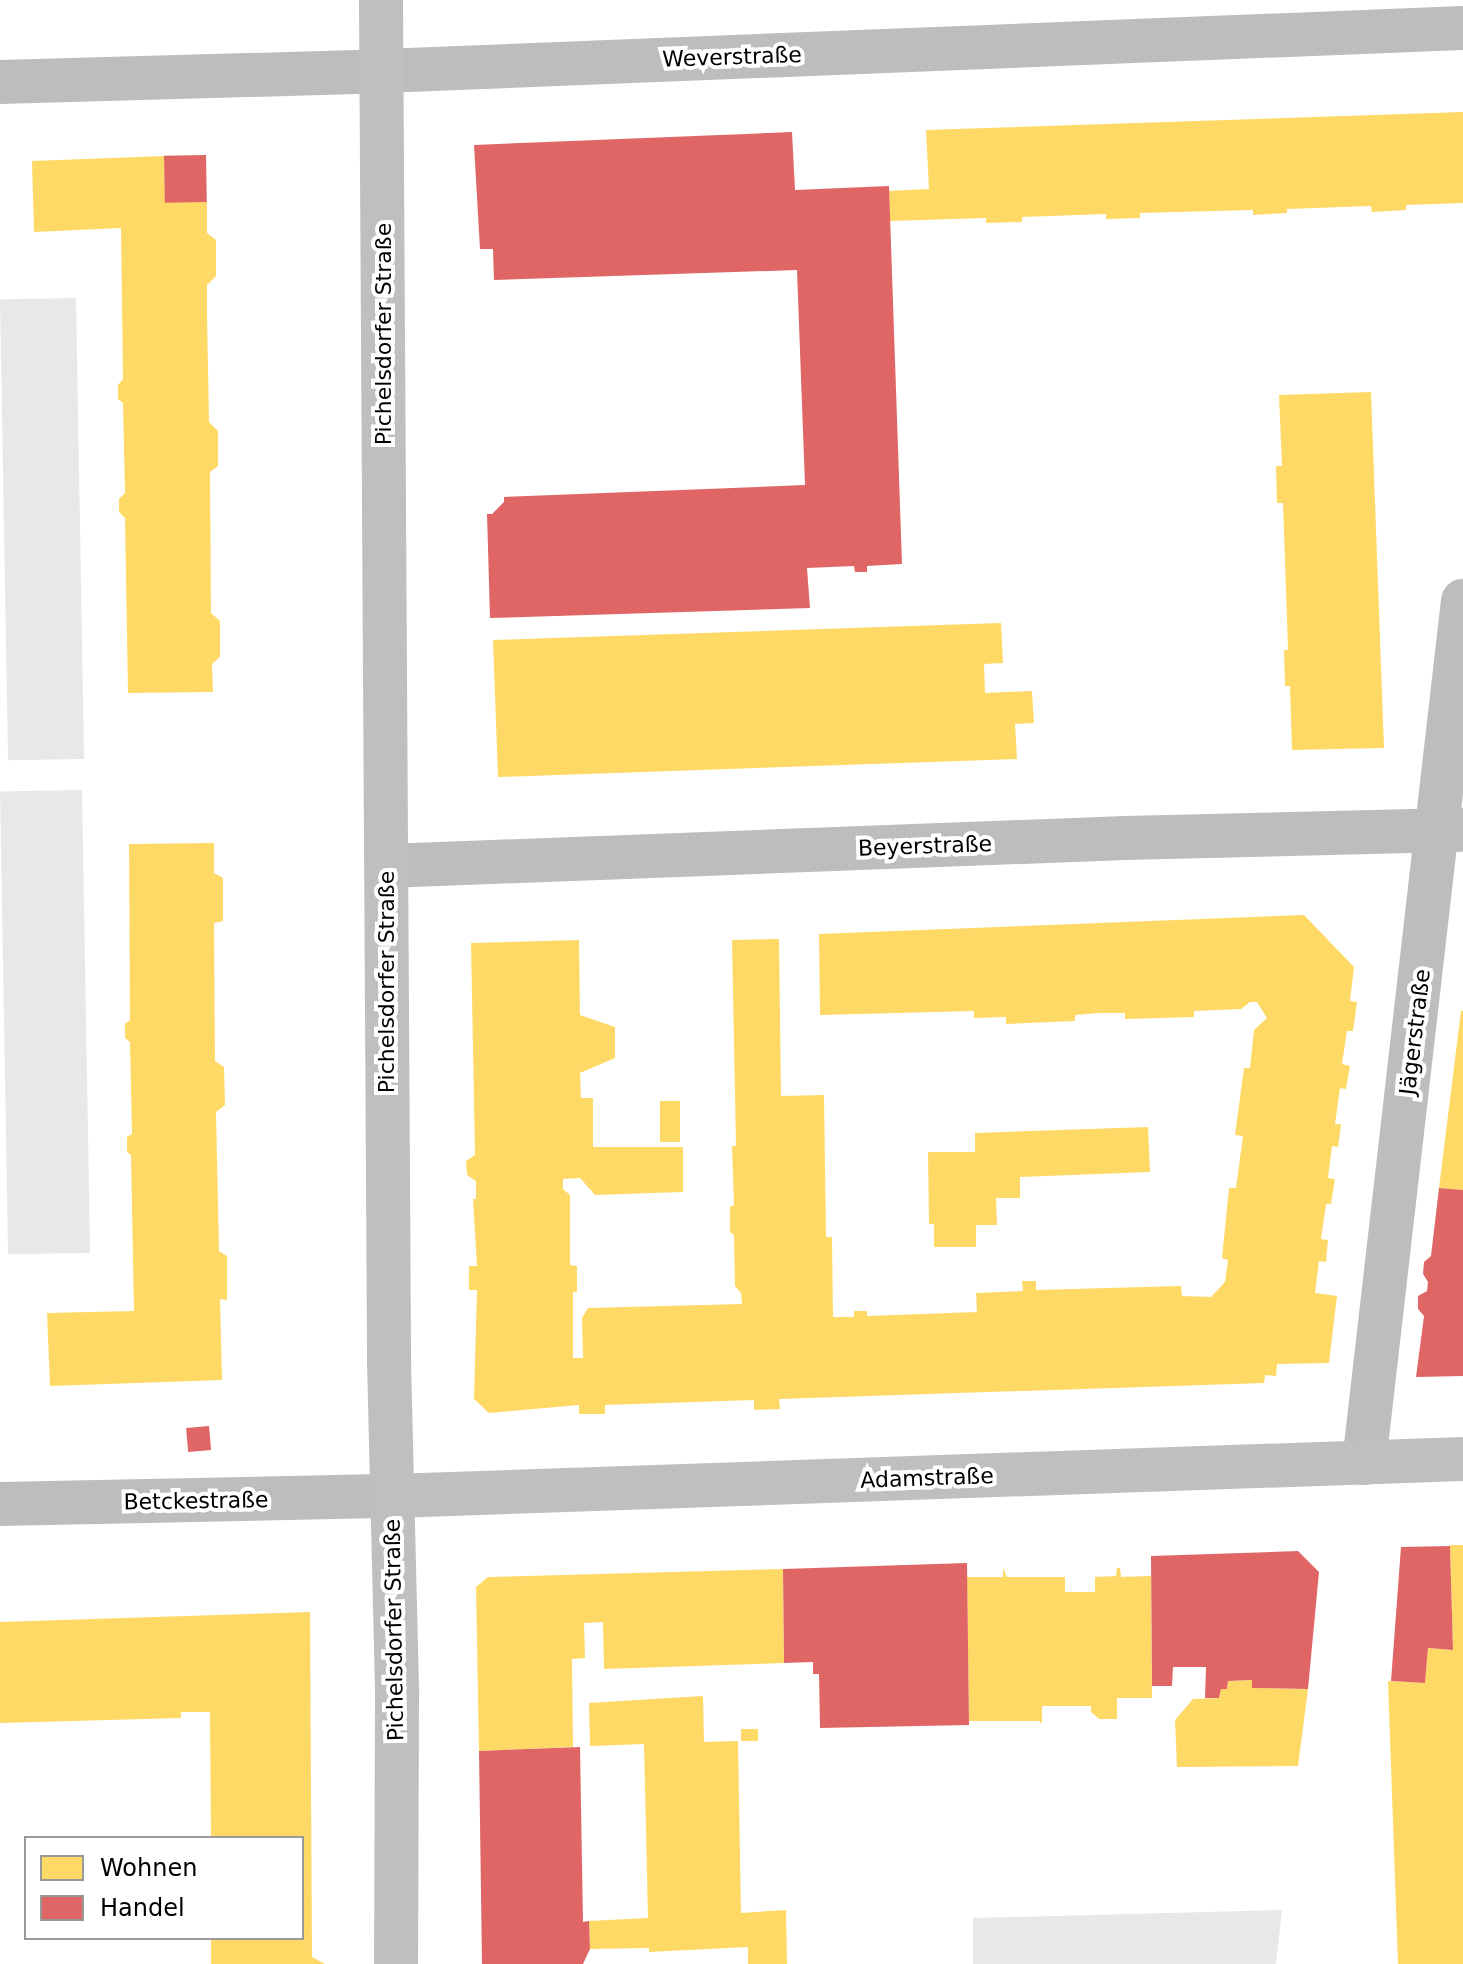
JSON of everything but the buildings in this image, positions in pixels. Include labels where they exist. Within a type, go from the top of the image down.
[{"type":"street","name":"Pichelsdorfer Straße","points":[[381,0],[392,1496],[397,1697],[396,1964]]},
{"type":"street","name":"Weverstraße","points":[[0,82],[382,71],[1463,28]]},
{"type":"street","name":"Jägerstraße","points":[[1364,1463],[1450,831],[1463,601]]},
{"type":"street","name":"Beyerstraße","points":[[387,866],[1125,838],[1450,831]]},
{"type":"street","name":"Adamstraße","points":[[392,1496],[1463,1459]]},
{"type":"street","name":"Betckestraße","points":[[0,1504],[392,1496]]},
{"type":"shaded area","points":[[76,298],[84,759],[8,760],[0,299]]},
{"type":"shaded area","points":[[82,790],[90,1253],[8,1254],[0,791]]},
{"type":"shaded area","points":[[1282,1910],[1276,1964],[973,1964],[973,1918]]}]
